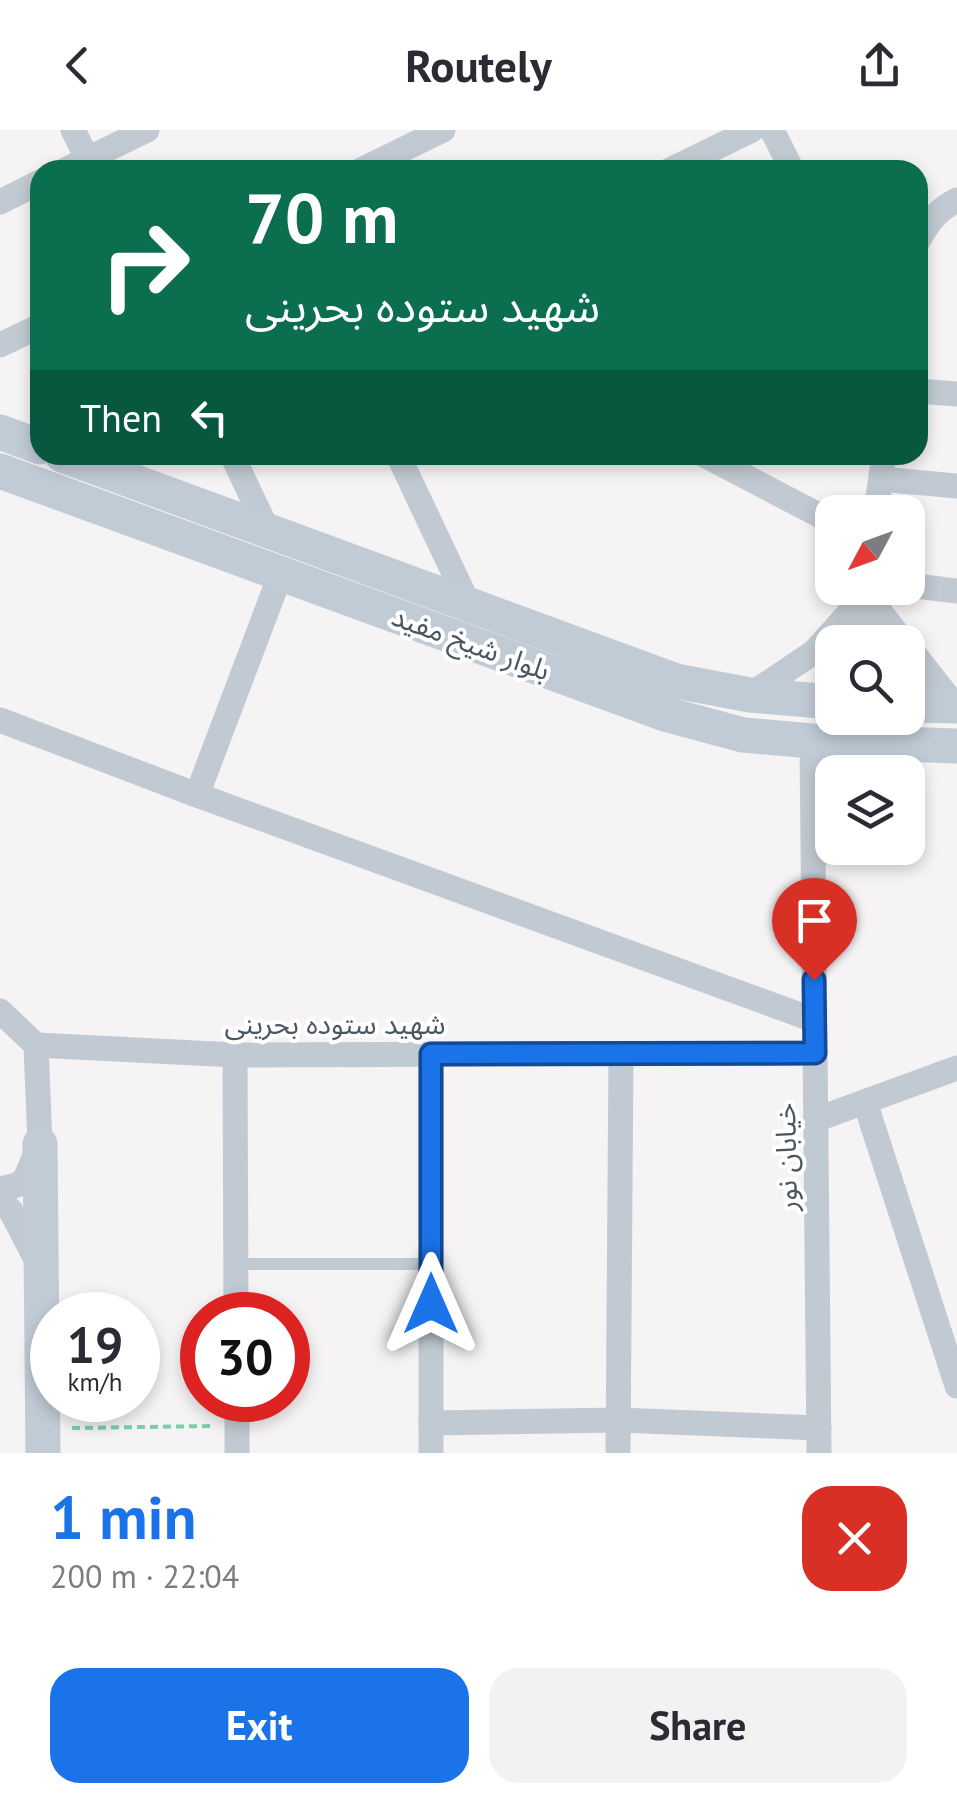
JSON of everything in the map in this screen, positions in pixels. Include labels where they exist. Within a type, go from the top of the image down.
[{"type":"street","points":[[74,130],[81,160]]},
{"type":"street","points":[[93,160],[147,130]]},
{"type":"street","points":[[382,160],[443,130]]},
{"type":"street","points":[[690,160],[752,130]]},
{"type":"street","points":[[772,130],[787,160]]},
{"type":"street","points":[[0,202],[30,187]]},
{"type":"street","points":[[928,223],[957,200]]},
{"type":"street","points":[[0,345],[30,331]]},
{"type":"street","points":[[928,391],[957,394]]},
{"type":"street","points":[[0,432],[30,443]]},
{"type":"street","name":"بلوار شیخ مفید","points":[[89,465],[676,681],[750,695],[815,701]]},
{"type":"street","points":[[237,465],[268,531]]},
{"type":"street","points":[[403,465],[469,604]]},
{"type":"street","points":[[723,465],[815,513]]},
{"type":"street","points":[[878,495],[882,467],[957,486]]},
{"type":"street","name":"بلوار شیخ مفید","points":[[0,471],[665,714],[743,734],[812,741],[957,746]]},
{"type":"street","points":[[197,795],[281,574]]},
{"type":"street","points":[[925,587],[957,590]]},
{"type":"street","points":[[750,695],[814,652],[855,605]]},
{"type":"street","points":[[925,668],[956,706]]},
{"type":"street","points":[[925,705],[956,706]]},
{"type":"street","points":[[0,720],[814,1020]]},
{"type":"street","name":"خیابان نور","points":[[812,741],[819,1440]]},
{"type":"street","points":[[0,1011],[36,1045],[43,1441]]},
{"type":"street","name":"شهید ستوده بحرینی","points":[[36,1045],[235,1055],[815,1053]]},
{"type":"street","points":[[431,1054],[431,1453]]},
{"type":"street","points":[[618,1453],[621,1054]]},
{"type":"street","points":[[235,1055],[236,1292]]},
{"type":"street","points":[[816,1120],[957,1068]]},
{"type":"street","points":[[865,1102],[957,1386]]},
{"type":"street","points":[[0,1189],[17,1186],[24,1179],[40,1144]]},
{"type":"street","points":[[0,1199],[28,1240],[41,1271]]},
{"type":"street","points":[[431,1423],[618,1420],[819,1440]]},
{"type":"street","points":[[237,1422],[237,1453]]},
{"type":"lane","points":[[236,1264],[431,1264]]},
{"type":"path","points":[[43,1441],[180,1421]]},
{"type":"route","points":[[431,1304],[431,1054],[815,1053],[814,980]]}]
